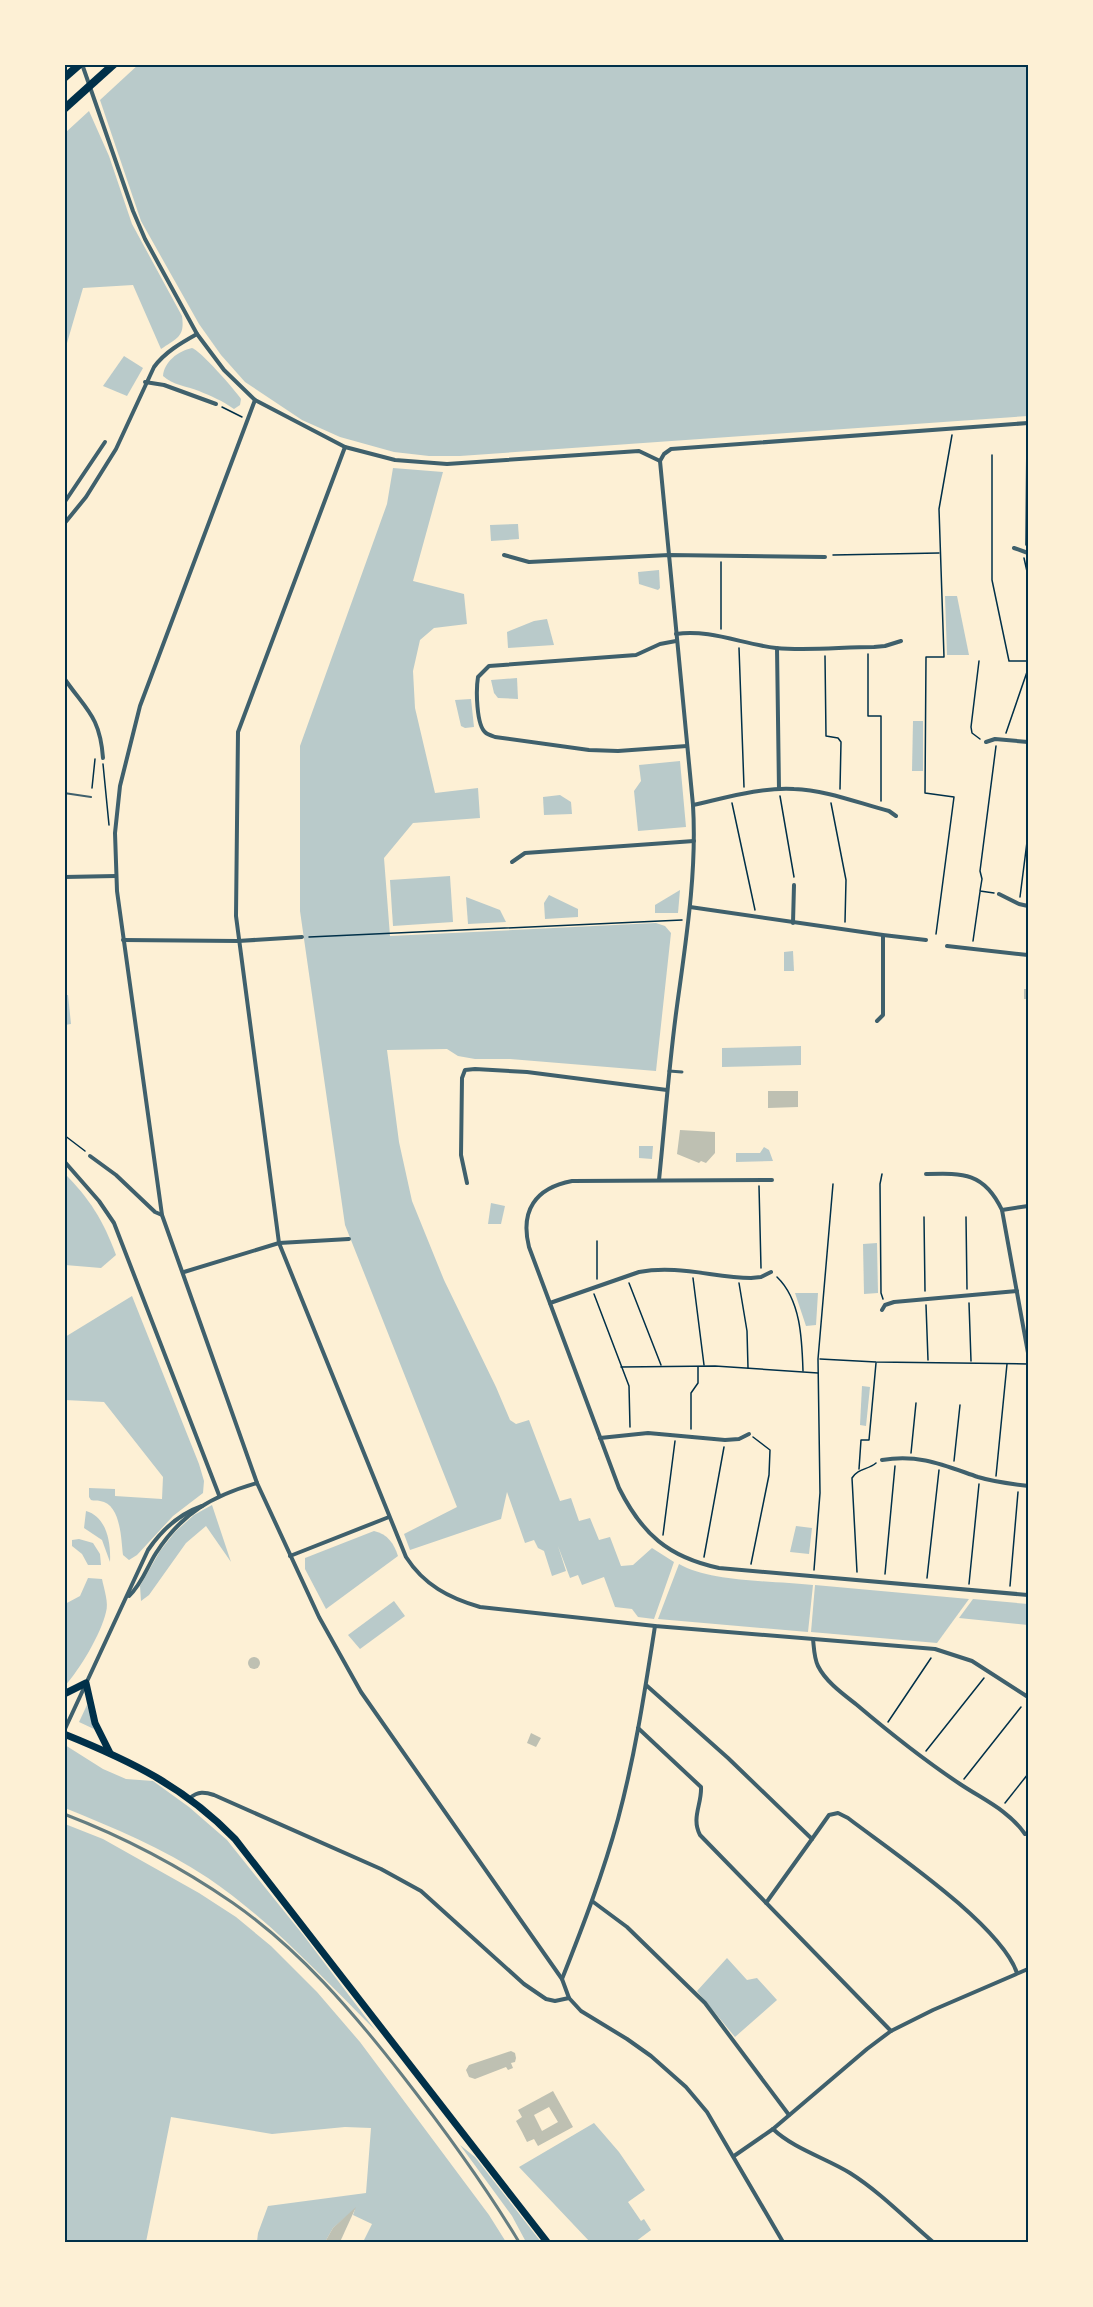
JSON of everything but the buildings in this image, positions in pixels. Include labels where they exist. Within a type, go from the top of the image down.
[{"type":"highway","points":[[64,109],[114,64]]},
{"type":"highway","points":[[64,78],[78,66]]},
{"type":"main road","points":[[64,1694],[86,1683],[95,1723],[110,1753]]},
{"type":"main road","points":[[64,1732],[139,1767],[190,1798],[217,1820],[255,1863],[547,2242]]},
{"type":"street","points":[[78,66],[133,211],[197,334],[224,370],[255,400],[345,447],[395,460],[436,463],[639,451],[660,461]]},
{"type":"street","points":[[64,524],[86,497],[116,449],[145,382],[160,358],[178,344],[197,334]]},
{"type":"street","points":[[145,382],[164,385],[216,404]]},
{"type":"street","points":[[255,400],[140,706],[120,786],[115,833],[116,876],[162,1215],[184,1272],[256,1483],[318,1617],[361,1692],[562,1979],[569,1998],[581,2011],[627,2039],[670,2072],[707,2112],[783,2242]]},
{"type":"street","points":[[659,1180],[669,1071],[689,920],[694,841],[693,805],[660,461],[671,449],[1028,423]]},
{"type":"street","points":[[64,503],[105,442]]},
{"type":"street","points":[[345,447],[238,732],[236,916],[279,1243],[406,1557],[417,1572],[433,1587],[456,1600],[480,1607],[655,1626],[948,1652],[981,1666],[1029,1697]]},
{"type":"street","points":[[1014,548],[1026,552]]},
{"type":"street","points":[[504,555],[529,562],[669,555],[825,557]]},
{"type":"street","points":[[676,634],[690,632],[721,636],[777,648],[885,646],[901,641]]},
{"type":"street","points":[[676,641],[660,644],[636,655],[489,666],[478,677],[479,720],[487,734],[495,737],[589,750],[618,751],[687,746]]},
{"type":"street","points":[[777,648],[779,789]]},
{"type":"street","points":[[64,678],[96,721],[102,742],[103,758]]},
{"type":"street","points":[[986,742],[997,739],[1029,742]]},
{"type":"street","points":[[693,805],[731,796],[779,789],[812,791],[881,809],[896,816]]},
{"type":"street","points":[[512,862],[525,853],[694,841]]},
{"type":"street","points":[[64,877],[116,876]]},
{"type":"street","points":[[793,923],[794,885]]},
{"type":"street","points":[[999,894],[1019,904],[1029,906]]},
{"type":"street","points":[[690,908],[926,940]]},
{"type":"street","points":[[877,1021],[883,1015],[883,935]]},
{"type":"street","points":[[123,940],[238,941],[302,938]]},
{"type":"street","points":[[947,946],[1029,955]]},
{"type":"street","points":[[467,1183],[461,1155],[462,1078],[465,1070],[527,1072],[668,1090]]},
{"type":"street","points":[[669,1071],[682,1072]]},
{"type":"street","points":[[90,1156],[116,1175],[155,1212],[162,1215]]},
{"type":"street","points":[[64,1161],[99,1201],[114,1223],[219,1495]]},
{"type":"street","points":[[926,1174],[958,1173],[979,1180],[996,1197],[1002,1210],[1029,1353]]},
{"type":"street","points":[[772,1179],[572,1181],[551,1186],[541,1194],[529,1211],[526,1234],[619,1488],[630,1510],[641,1525],[660,1543],[681,1556],[703,1564],[1029,1595]]},
{"type":"street","points":[[1002,1210],[1029,1206]]},
{"type":"street","points":[[184,1272],[279,1243],[349,1239]]},
{"type":"street","points":[[550,1303],[651,1270],[669,1269],[738,1278],[761,1277],[771,1272]]},
{"type":"street","points":[[882,1310],[885,1305],[894,1302],[1017,1291]]},
{"type":"street","points":[[600,1437],[675,1434],[725,1440],[739,1439],[749,1434]]},
{"type":"street","points":[[882,1460],[910,1457],[939,1463],[996,1481],[1029,1486]]},
{"type":"street","points":[[127,1599],[136,1590],[151,1561],[171,1533],[202,1506],[219,1495],[256,1483]]},
{"type":"street","points":[[64,1732],[153,1542],[190,1510],[202,1506]]},
{"type":"street","points":[[289,1556],[389,1516]]},
{"type":"street","points":[[562,1979],[592,1901],[618,1818],[638,1728],[655,1626]]},
{"type":"street","points":[[813,1639],[816,1664],[824,1676],[884,1728],[921,1756],[960,1785],[1002,1809],[1025,1834]]},
{"type":"street","points":[[646,1685],[728,1758],[812,1839]]},
{"type":"street","points":[[638,1728],[701,1786],[696,1827],[700,1835],[891,2031]]},
{"type":"street","points":[[190,1798],[202,1792],[214,1795],[381,1869],[421,1891],[524,1984],[546,1999],[555,2001],[569,1998]]},
{"type":"street","points":[[766,1903],[829,1815],[838,1813],[848,1818],[940,1888],[984,1928],[1010,1958],[1017,1973]]},
{"type":"street","points":[[592,1901],[627,1927],[705,2003],[789,2115]]},
{"type":"street","points":[[734,2156],[773,2129],[891,2031],[933,2010],[1029,1969]]},
{"type":"street","points":[[773,2129],[794,2144],[843,2169],[865,2184],[933,2242]]},
{"type":"lane","points":[[64,793],[91,797]]},
{"type":"path","points":[[216,404],[247,419]]},
{"type":"path","points":[[1028,423],[1026,552],[1029,576]]},
{"type":"path","points":[[936,934],[954,796],[925,793],[926,657],[944,657],[939,509],[953,429]]},
{"type":"path","points":[[992,455],[993,590],[1009,661],[1029,661]]},
{"type":"path","points":[[825,557],[841,554],[940,552]]},
{"type":"path","points":[[721,556],[721,636]]},
{"type":"path","points":[[739,640],[744,794]]},
{"type":"path","points":[[867,647],[868,716],[881,716],[881,809]]},
{"type":"path","points":[[979,661],[971,727],[975,737],[986,742]]},
{"type":"path","points":[[825,664],[826,736],[838,738],[841,742],[840,799]]},
{"type":"path","points":[[1004,739],[1029,669]]},
{"type":"path","points":[[972,948],[997,739]]},
{"type":"path","points":[[103,758],[108,823],[115,833]]},
{"type":"path","points":[[92,788],[94,759]]},
{"type":"path","points":[[779,789],[794,871],[794,885]]},
{"type":"path","points":[[731,796],[756,917]]},
{"type":"path","points":[[830,796],[846,880],[845,930]]},
{"type":"path","points":[[1019,904],[1029,834]]},
{"type":"path","points":[[980,891],[999,894]]},
{"type":"path","points":[[302,938],[689,920]]},
{"type":"path","points":[[64,1135],[90,1156]]},
{"type":"path","points":[[882,1174],[880,1184],[881,1293],[885,1305]]},
{"type":"path","points":[[759,1179],[761,1277]]},
{"type":"path","points":[[814,1576],[813,1563],[820,1493],[818,1359],[833,1184]]},
{"type":"path","points":[[924,1217],[928,1362]]},
{"type":"path","points":[[966,1217],[971,1362]]},
{"type":"path","points":[[597,1241],[598,1286]]},
{"type":"path","points":[[693,1272],[695,1308],[704,1366]]},
{"type":"path","points":[[771,1272],[787,1287],[801,1332],[803,1372]]},
{"type":"path","points":[[627,1276],[661,1367]]},
{"type":"path","points":[[738,1278],[747,1332],[748,1369]]},
{"type":"path","points":[[591,1288],[629,1386],[631,1434]]},
{"type":"path","points":[[818,1359],[1029,1364]]},
{"type":"path","points":[[857,1579],[852,1478],[858,1470],[861,1440],[869,1440],[876,1362]]},
{"type":"path","points":[[996,1481],[1007,1363]]},
{"type":"path","points":[[691,1435],[691,1393],[698,1383],[698,1366]]},
{"type":"path","points":[[621,1367],[704,1366],[819,1373]]},
{"type":"path","points":[[910,1457],[916,1403]]},
{"type":"path","points":[[954,1468],[960,1405]]},
{"type":"path","points":[[660,1543],[675,1434]]},
{"type":"path","points":[[749,1434],[770,1449],[769,1475],[750,1570]]},
{"type":"path","points":[[703,1564],[725,1440]]},
{"type":"path","points":[[884,1581],[895,1458]]},
{"type":"path","points":[[858,1470],[871,1467],[882,1460]]},
{"type":"path","points":[[926,1585],[939,1463]]},
{"type":"path","points":[[968,1589],[980,1477]]},
{"type":"path","points":[[1010,1593],[1018,1485]]},
{"type":"path","points":[[884,1728],[931,1658]]},
{"type":"path","points":[[921,1756],[984,1678]]},
{"type":"path","points":[[960,1785],[1021,1707]]},
{"type":"path","points":[[1002,1809],[1029,1774]]},
{"type":"shaded area","points":[[139,64],[1028,65],[1028,416],[460,456],[429,456],[394,452],[340,437],[302,420],[245,382],[221,355],[199,324],[141,221],[100,100]]},
{"type":"shaded area","points":[[89,111],[109,156],[132,224],[182,316],[181,333],[161,349],[133,285],[83,288],[65,350],[65,133]]},
{"type":"shaded area","points":[[192,348],[209,362],[232,388],[241,399],[240,405],[234,409],[163,376],[166,366],[173,358]]},
{"type":"shaded area","points":[[124,356],[143,368],[127,396],[103,386]]},
{"type":"shaded area","points":[[393,468],[443,472],[413,581],[464,594],[467,624],[434,628],[420,640],[413,671],[415,708],[435,793],[478,788],[480,818],[413,823],[384,858],[390,936],[656,923],[665,926],[671,933],[656,1071],[510,1059],[475,1059],[458,1056],[447,1049],[387,1050],[399,1142],[412,1201],[444,1280],[510,1420],[516,1424],[529,1420],[560,1501],[571,1498],[579,1521],[590,1518],[599,1540],[610,1537],[621,1566],[633,1565],[652,1548],[674,1562],[654,1619],[638,1617],[632,1609],[615,1607],[604,1577],[582,1585],[578,1575],[570,1578],[558,1546],[566,1571],[552,1576],[544,1551],[538,1548],[534,1540],[525,1543],[507,1492],[501,1519],[410,1550],[404,1534],[457,1507],[345,1225],[300,911],[300,746],[387,504]]},
{"type":"shaded area","points":[[518,524],[519,539],[491,541],[490,525]]},
{"type":"shaded area","points":[[659,570],[660,588],[658,590],[639,584],[638,572]]},
{"type":"shaded area","points":[[945,596],[957,596],[969,655],[947,655]]},
{"type":"shaded area","points":[[547,619],[554,645],[508,648],[507,632],[534,621]]},
{"type":"shaded area","points":[[517,678],[518,699],[498,698],[494,693],[491,680]]},
{"type":"shaded area","points":[[471,699],[474,727],[465,728],[461,726],[455,700]]},
{"type":"shaded area","points":[[913,721],[923,721],[923,771],[912,771]]},
{"type":"shaded area","points":[[680,761],[686,827],[638,831],[634,791],[641,781],[639,765]]},
{"type":"shaded area","points":[[560,795],[571,802],[572,814],[544,815],[543,797]]},
{"type":"shaded area","points":[[450,876],[453,922],[393,926],[390,880]]},
{"type":"shaded area","points":[[680,890],[678,913],[655,913],[655,905]]},
{"type":"shaded area","points":[[549,895],[578,909],[578,917],[545,919],[544,903]]},
{"type":"shaded area","points":[[466,897],[500,910],[506,922],[468,924]]},
{"type":"shaded area","points":[[793,951],[794,971],[784,971],[784,952]]},
{"type":"shaded area","points":[[65,995],[68,995],[71,1024],[65,1025]]},
{"type":"shaded area","points":[[801,1046],[801,1065],[722,1067],[722,1048]]},
{"type":"shaded area","points":[[639,1146],[653,1146],[652,1159],[639,1158]]},
{"type":"shaded area","points":[[764,1147],[769,1150],[773,1161],[736,1162],[736,1153],[760,1153]]},
{"type":"shaded area","points":[[64,1173],[95,1211],[116,1255],[101,1268],[65,1265]]},
{"type":"shaded area","points":[[491,1203],[505,1206],[501,1224],[488,1224]]},
{"type":"shaded area","points":[[877,1243],[878,1293],[864,1294],[863,1244]]},
{"type":"shaded area","points":[[795,1293],[818,1293],[816,1325],[806,1326]]},
{"type":"shaded area","points":[[132,1296],[204,1481],[203,1493],[173,1516],[137,1555],[129,1560],[123,1555],[116,1515],[107,1504],[91,1500],[89,1488],[115,1489],[115,1496],[162,1499],[163,1477],[104,1402],[65,1400],[64,1345],[65,1337]]},
{"type":"shaded area","points":[[862,1386],[870,1387],[866,1426],[860,1425]]},
{"type":"shaded area","points":[[212,1505],[231,1562],[206,1526],[186,1543],[149,1595],[141,1601],[140,1586],[160,1551],[175,1532],[194,1515]]},
{"type":"shaded area","points":[[86,1511],[93,1514],[103,1525],[110,1547],[110,1562],[102,1540],[84,1528]]},
{"type":"shaded area","points":[[796,1526],[812,1528],[809,1554],[790,1552]]},
{"type":"shaded area","points":[[374,1531],[390,1540],[398,1556],[326,1609],[305,1569],[305,1558]]},
{"type":"shaded area","points":[[79,1539],[93,1543],[100,1554],[101,1565],[88,1565],[82,1554],[72,1546],[72,1540]]},
{"type":"shaded area","points":[[679,1564],[692,1570],[725,1578],[813,1585],[808,1632],[658,1619]]},
{"type":"shaded area","points":[[88,1578],[102,1579],[107,1608],[95,1641],[65,1686],[65,1604],[80,1596]]},
{"type":"shaded area","points":[[815,1585],[969,1599],[937,1643],[811,1632]]},
{"type":"shaded area","points":[[973,1599],[1028,1604],[1028,1625],[959,1618]]},
{"type":"shaded area","points":[[394,1601],[405,1616],[360,1649],[348,1635]]},
{"type":"shaded area","points":[[87,1705],[94,1729],[79,1722]]},
{"type":"shaded area","points":[[65,1745],[103,1769],[126,1779],[153,1781],[189,1807],[227,1840],[376,2031],[275,1931],[208,1878],[156,1848],[65,1808]]},
{"type":"shaded area","points":[[65,1824],[103,1839],[199,1893],[236,1917],[271,1946],[317,1992],[360,2042],[489,2215],[506,2242],[363,2242],[372,2224],[353,2215],[355,2209],[333,2228],[325,2242],[257,2242],[268,2206],[366,2193],[371,2128],[345,2127],[272,2134],[171,2117],[146,2242],[65,2242]]},
{"type":"shaded area","points":[[727,1958],[747,1980],[757,1978],[777,2000],[735,2037],[697,1991]]},
{"type":"shaded area","points":[[594,2123],[619,2152],[645,2190],[628,2202],[641,2221],[644,2219],[651,2230],[635,2242],[590,2242],[519,2167]]},
{"type":"shaded area","points":[[460,2145],[475,2157],[541,2242],[526,2242],[512,2216]]},
{"type":"railway","points":[[64,1814],[130,1843],[193,1877],[257,1921],[303,1961],[364,2028],[418,2095],[478,2178],[519,2242]]}]
